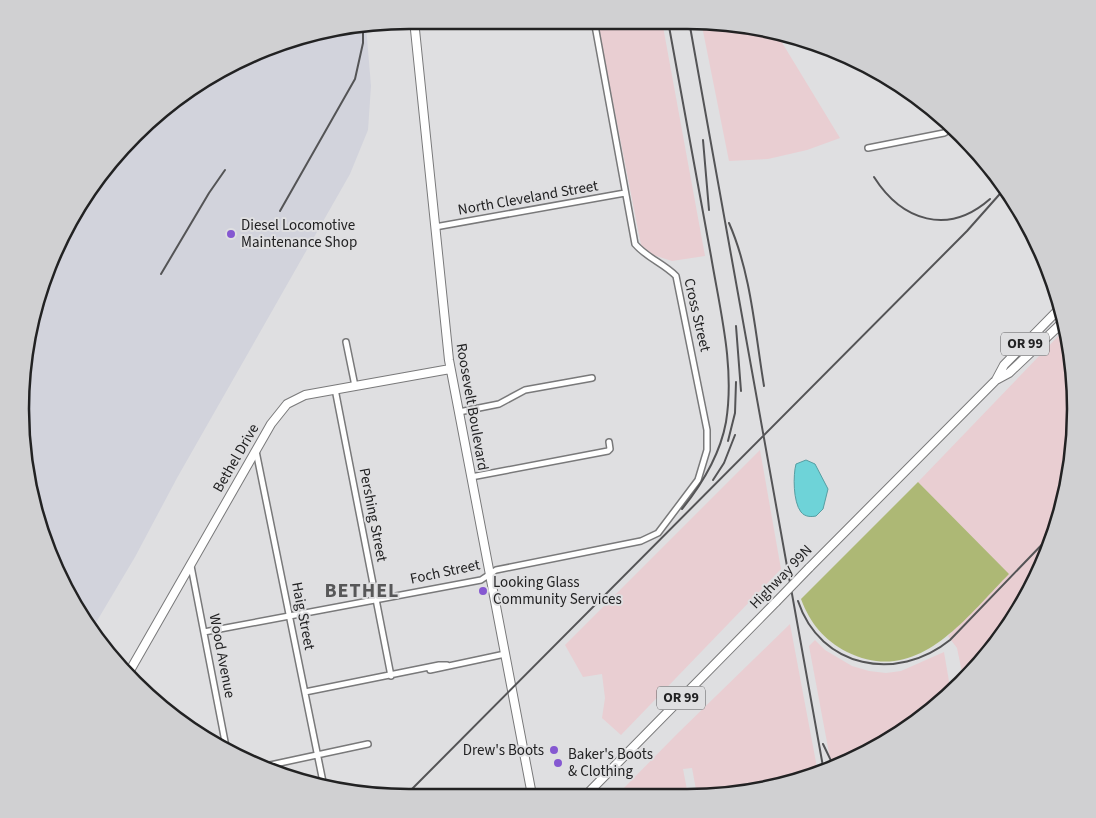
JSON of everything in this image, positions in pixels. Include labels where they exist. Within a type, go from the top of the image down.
[{"type":"main road","name":"Roosevelt Boulevard","points":[[415,29],[450,369],[531,789]]},
{"type":"main road","name":"OR 99","points":[[996,380],[1004,365],[1055,313]]},
{"type":"main road","name":"OR 99","points":[[996,380],[1009,373],[1058,326]]},
{"type":"main road","name":"Bethel Drive","points":[[131,669],[256,450],[277,415],[287,404],[305,395],[450,369]]},
{"type":"main road","name":"Highway 99N","points":[[592,789],[808,568],[996,380]]},
{"type":"street","name":"Cross Street","points":[[596,29],[635,244],[643,254],[666,266],[676,276],[707,430],[707,450],[698,480],[658,533]]},
{"type":"street","points":[[868,148],[947,131]]},
{"type":"street","name":"North Cleveland Street","points":[[435,227],[625,193]]},
{"type":"street","points":[[346,342],[354,386]]},
{"type":"street","points":[[458,412],[499,404],[525,390],[592,378]]},
{"type":"street","name":"Pershing Street","points":[[335,389],[391,676]]},
{"type":"street","points":[[471,477],[608,451],[610,449],[609,442]]},
{"type":"street","name":"Haig Street","points":[[256,450],[322,779]]},
{"type":"street","name":"Foch Street","points":[[204,632],[376,598],[481,580],[496,570],[641,541],[658,533]]},
{"type":"street","name":"Wood Avenue","points":[[190,566],[225,741]]},
{"type":"street","points":[[305,692],[439,669],[505,654]]},
{"type":"street","points":[[274,764],[368,744]]},
{"type":"shaded area","points":[[599,29],[663,29],[705,256],[672,261],[653,255],[641,245]]},
{"type":"shaded area","points":[[703,30],[737,32],[781,41],[840,138],[807,150],[768,159],[729,161]]},
{"type":"shaded area","points":[[366,31],[371,86],[368,130],[350,174],[177,478],[135,557],[95,624],[80,599],[58,555],[42,507],[32,459],[29,409],[32,359],[42,311],[58,263],[80,219],[107,178],[140,140],[178,107],[219,80],[263,58],[311,42]]},
{"type":"shaded area","points":[[1060,334],[1064,359],[1067,409],[1064,459],[1054,507],[1038,555],[1016,599],[989,640],[962,672],[957,648],[948,636],[1008,574],[918,482]]},
{"type":"shaded area","points":[[760,450],[781,569],[621,735],[602,718],[605,698],[602,674],[583,677],[565,645]]},
{"type":"shaded area","points":[[790,624],[817,766],[761,782],[737,786],[696,789],[692,768],[683,769],[687,789],[623,789]]},
{"type":"shaded area","points":[[815,640],[825,650],[852,666],[886,673],[901,671],[944,652],[949,684],[898,725],[855,750],[830,761],[809,646]]},
{"type":"green space","points":[[918,482],[1009,574],[975,610],[938,643],[918,654],[896,661],[873,661],[847,652],[831,642],[813,623],[801,599]]},
{"type":"water","points":[[806,460],[815,464],[828,489],[823,509],[816,516],[806,516],[803,514],[796,502],[794,475],[796,464]]},
{"type":"railway","points":[[669,29],[722,318],[729,380],[726,422],[720,446],[704,479],[682,509]]},
{"type":"railway","points":[[690,29],[823,764]]},
{"type":"railway","points":[[280,211],[355,79],[363,43],[363,32]]},
{"type":"railway","points":[[703,140],[709,210]]},
{"type":"railway","points":[[161,274],[209,193],[225,170]]},
{"type":"railway","points":[[874,177],[885,192],[898,204],[912,213],[927,218],[942,220],[958,217],[974,210],[990,199]]},
{"type":"railway","points":[[412,789],[967,231],[1000,194]]},
{"type":"railway","points":[[729,223],[747,282],[764,386]]},
{"type":"railway","points":[[736,326],[741,391]]},
{"type":"railway","points":[[728,441],[735,413],[736,382]]},
{"type":"railway","points":[[713,480],[724,463],[735,435]]},
{"type":"railway","points":[[798,601],[809,624],[824,641],[842,654],[862,662],[884,664],[907,661],[929,653],[950,640],[1042,545]]},
{"type":"railway","points":[[823,744],[831,761]]},
{"type":"place","name":"Diesel Locomotive Maintenance Shop","points":[[231,234]]},
{"type":"place","name":"Looking Glass Community Services","points":[[483,591]]},
{"type":"place","name":"Drew's Boots","points":[[554,750]]},
{"type":"place","name":"Baker's Boots & Clothing","points":[[558,763]]},
{"type":"district","name":"BETHEL","points":[[362,591]]}]
